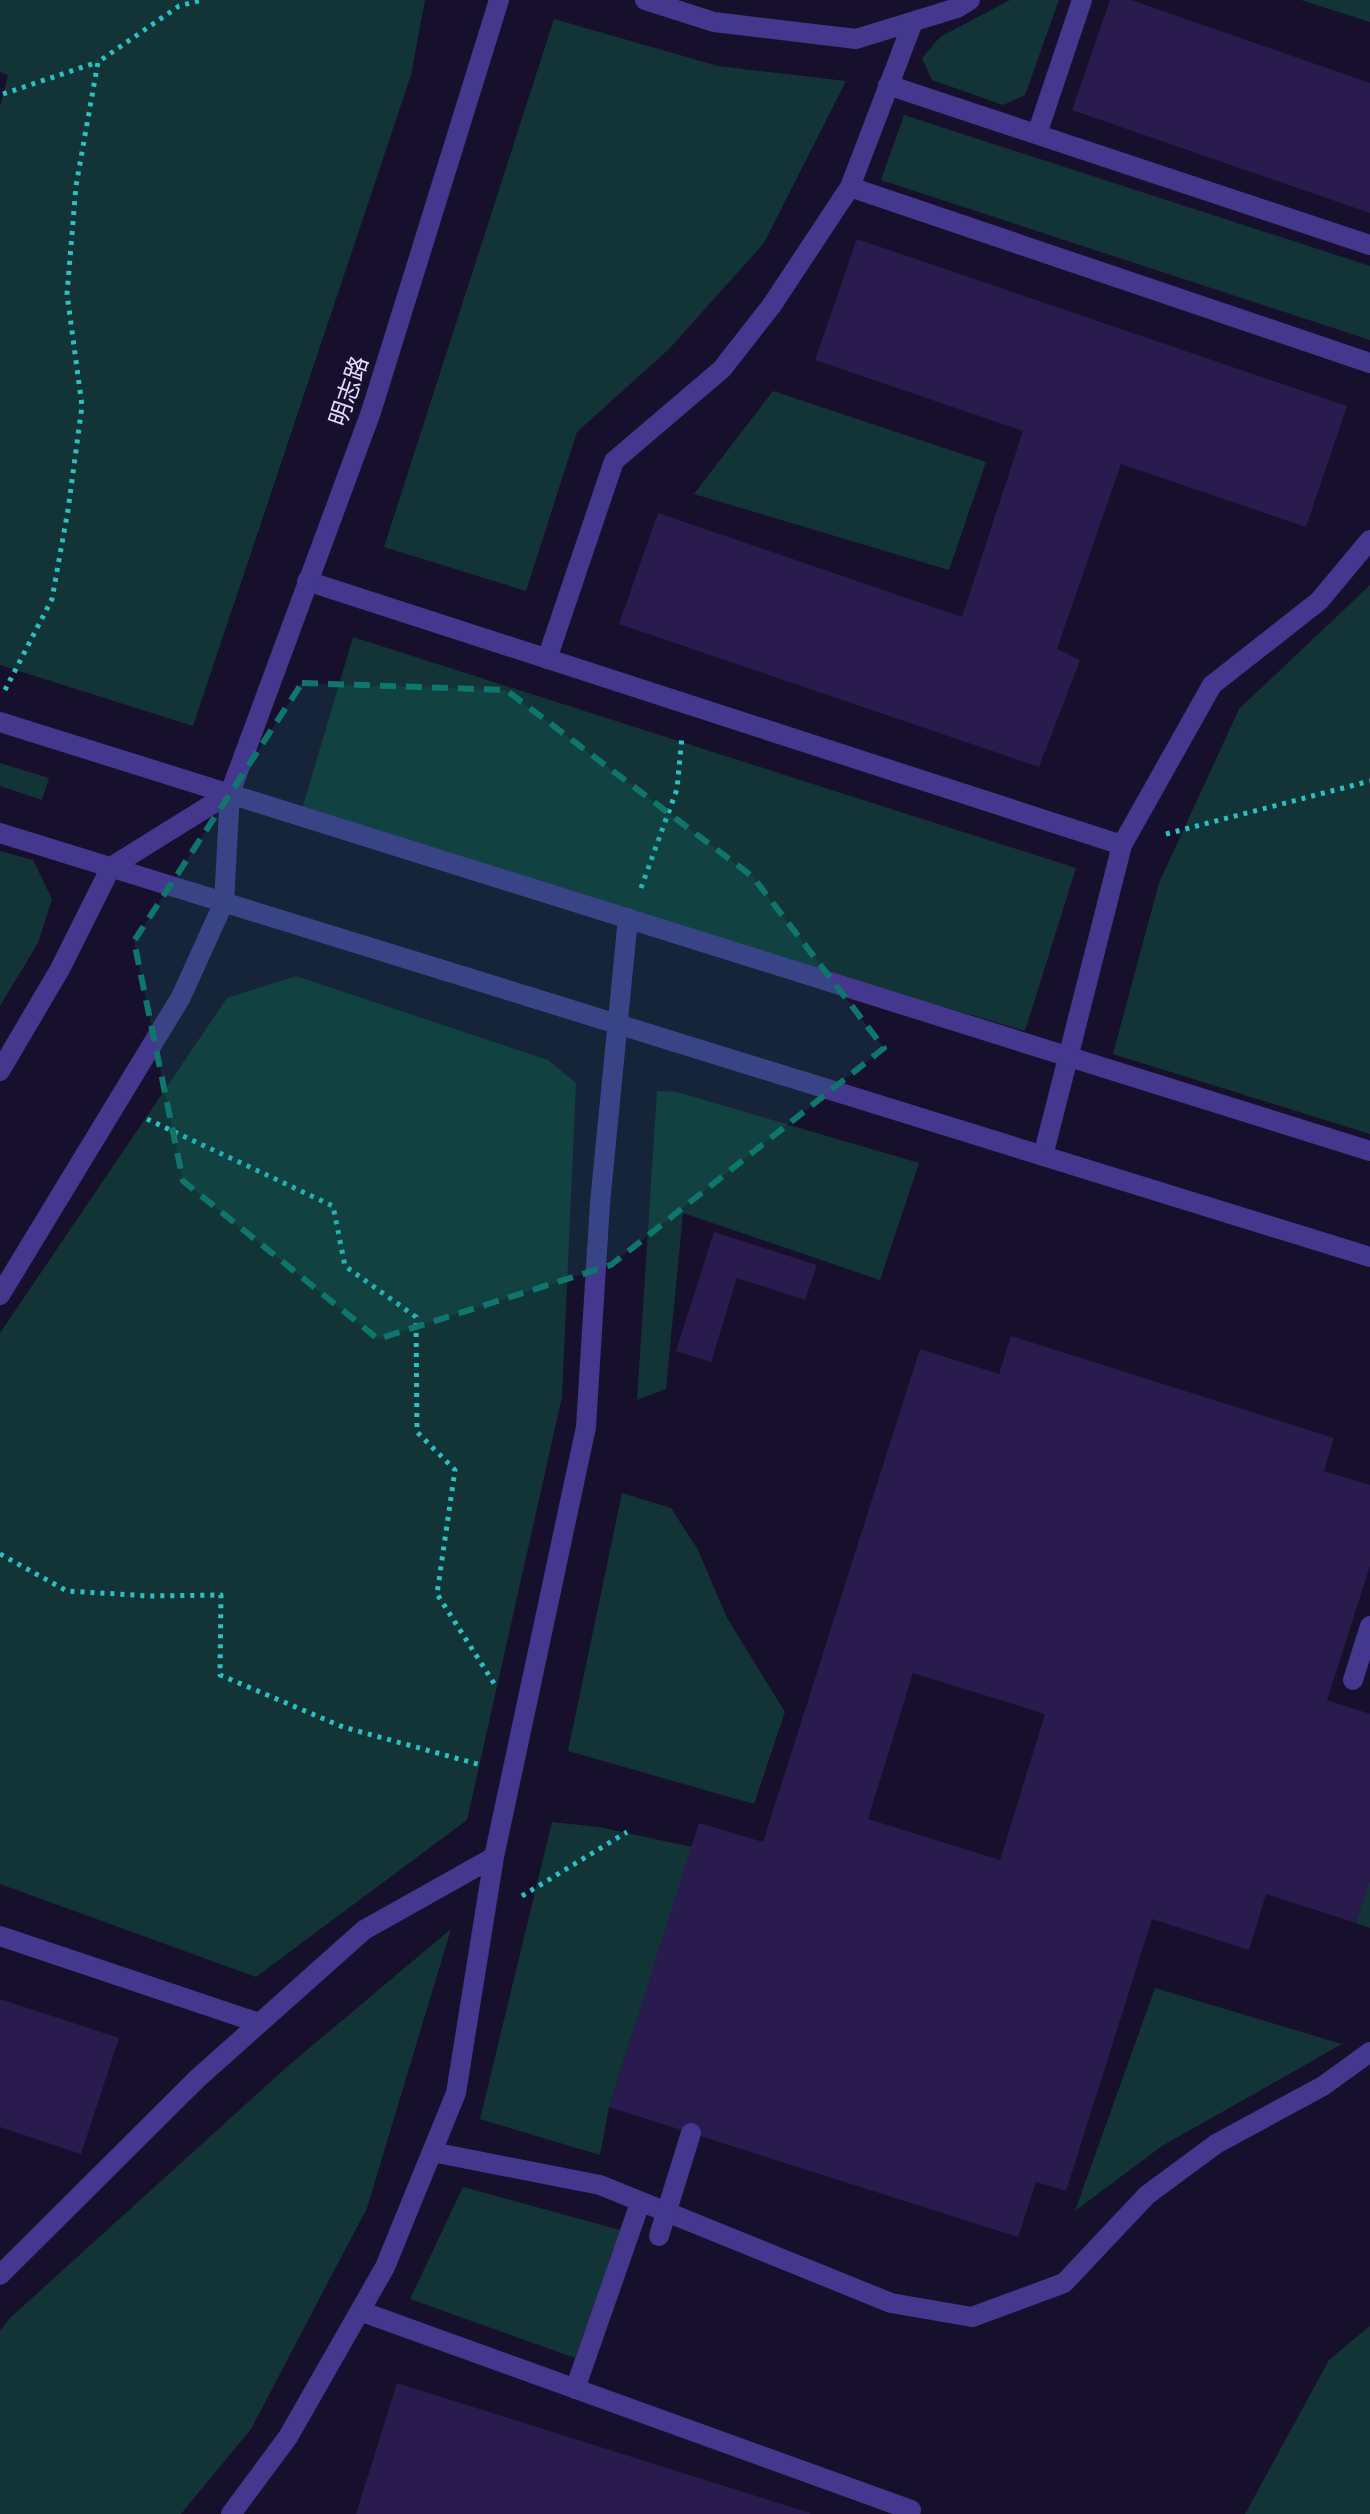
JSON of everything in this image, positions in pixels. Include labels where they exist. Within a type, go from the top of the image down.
[{"type":"street","name":"明志路","points":[[224,902],[230,793],[371,412],[499,0]]},
{"type":"street","points":[[645,0],[714,22],[856,39],[957,8],[970,0]]},
{"type":"street","points":[[1037,134],[1082,0]]},
{"type":"street","points":[[547,659],[614,461],[722,369],[772,305],[850,187],[913,22]]},
{"type":"street","points":[[888,85],[1370,245]]},
{"type":"street","points":[[850,187],[1370,363]]},
{"type":"street","points":[[1043,1156],[1122,845],[1212,685],[1319,601],[1370,540]]},
{"type":"street","points":[[307,581],[1122,845]]},
{"type":"street","points":[[0,722],[1370,1151]]},
{"type":"street","points":[[0,1071],[60,969],[111,867],[230,793]]},
{"type":"street","points":[[0,833],[1370,1257]]},
{"type":"street","points":[[0,1295],[181,997],[224,902]]},
{"type":"street","points":[[231,2514],[288,2437],[385,2267],[456,2093],[494,1857],[586,1427],[600,1203],[628,918]]},
{"type":"street","points":[[1353,1680],[1370,1626]]},
{"type":"street","points":[[0,2275],[198,2078],[364,1930],[494,1857]]},
{"type":"street","points":[[0,1936],[259,2023]]},
{"type":"street","points":[[432,2152],[600,2185],[891,2303],[972,2317],[1064,2283],[1147,2195],[1216,2144],[1323,2086],[1370,2052]]},
{"type":"street","points":[[659,2236],[691,2133]]},
{"type":"street","points":[[575,2389],[640,2203]]},
{"type":"street","points":[[360,2311],[911,2510],[910,2514]]},
{"type":"path","points":[[3,94],[98,62],[179,6],[202,0]]},
{"type":"path","points":[[0,699],[52,599],[68,510],[82,406],[67,294],[76,186],[98,62]]},
{"type":"path","points":[[628,918],[677,789],[685,704]]},
{"type":"path","points":[[1122,845],[1370,781]]},
{"type":"path","points":[[118,1104],[333,1206],[345,1266],[416,1317],[417,1432],[455,1470],[437,1594],[523,1729]]},
{"type":"path","points":[[0,1554],[67,1591],[150,1596],[221,1595],[220,1675],[343,1727],[513,1774]]},
{"type":"path","points":[[484,1920],[627,1832]]},
{"type":"highlighted area","points":[[302,683],[506,690],[753,877],[884,1048],[611,1265],[378,1339],[183,1181],[134,941]]},
{"type":"green space","points":[[0,0],[425,0],[411,75],[193,726],[0,665],[0,107],[8,75],[0,72]]},
{"type":"green space","points":[[1010,0],[1059,0],[1025,95],[1003,105],[932,80],[922,58],[940,37]]},
{"type":"green space","points":[[1301,0],[1370,0],[1370,22]]},
{"type":"green space","points":[[554,19],[718,66],[846,81],[764,243],[669,349],[577,432],[526,591],[384,547]]},
{"type":"green space","points":[[904,115],[1370,266],[1370,340],[881,180]]},
{"type":"green space","points":[[773,391],[986,462],[949,570],[694,494]]},
{"type":"green space","points":[[1370,585],[1370,1134],[1113,1054],[1159,883],[1239,709]]},
{"type":"green space","points":[[353,637],[1076,868],[1025,1031],[300,816]]},
{"type":"green space","points":[[0,763],[49,778],[42,800],[0,786]]},
{"type":"green space","points":[[0,851],[33,860],[52,899],[38,943],[0,1006]]},
{"type":"green space","points":[[296,976],[548,1060],[576,1083],[562,1397],[467,1820],[256,1977],[0,1884],[0,1333],[227,998]]},
{"type":"green space","points":[[657,1091],[677,1092],[919,1163],[880,1280],[683,1213],[666,1389],[637,1400]]},
{"type":"green space","points":[[622,1493],[671,1508],[698,1550],[727,1618],[785,1712],[754,1804],[568,1751]]},
{"type":"green space","points":[[552,1822],[599,1827],[692,1847],[609,2107],[600,2155],[480,2119]]},
{"type":"green space","points":[[1370,1880],[1370,1928],[1356,1923]]},
{"type":"green space","points":[[451,1929],[367,2208],[251,2429],[181,2514],[0,2514],[0,2331],[10,2318],[289,2065]]},
{"type":"green space","points":[[1155,1988],[1342,2044],[1162,2146],[1075,2211]]},
{"type":"green space","points":[[463,2187],[620,2230],[575,2358],[410,2299]]},
{"type":"green space","points":[[1370,2326],[1370,2514],[1245,2514],[1329,2360]]},
{"type":"building","points":[[1110,0],[1131,0],[1370,83],[1370,213],[1072,110]]},
{"type":"building","points":[[857,239],[1347,406],[1306,527],[1121,464],[1057,649],[1080,660],[1039,767],[619,624],[658,513],[962,617],[1023,431],[815,360]]},
{"type":"building","points":[[714,1232],[817,1265],[805,1300],[737,1278],[711,1362],[676,1351]]},
{"type":"building","points":[[1011,1336],[1334,1438],[1324,1471],[1370,1485],[1370,1566],[1327,1700],[1370,1714],[1370,1880],[1356,1923],[1266,1894],[1249,1950],[1152,1919],[1066,2191],[1036,2182],[1018,2237],[609,2107],[699,1823],[763,1842],[920,1349],[999,1374]],"holes":[[[913,1673],[1045,1714],[1000,1860],[868,1819]]]},
{"type":"building","points":[[0,1999],[119,2038],[81,2154],[0,2127]]},
{"type":"building","points":[[397,2383],[810,2513],[810,2514],[356,2514]]}]
